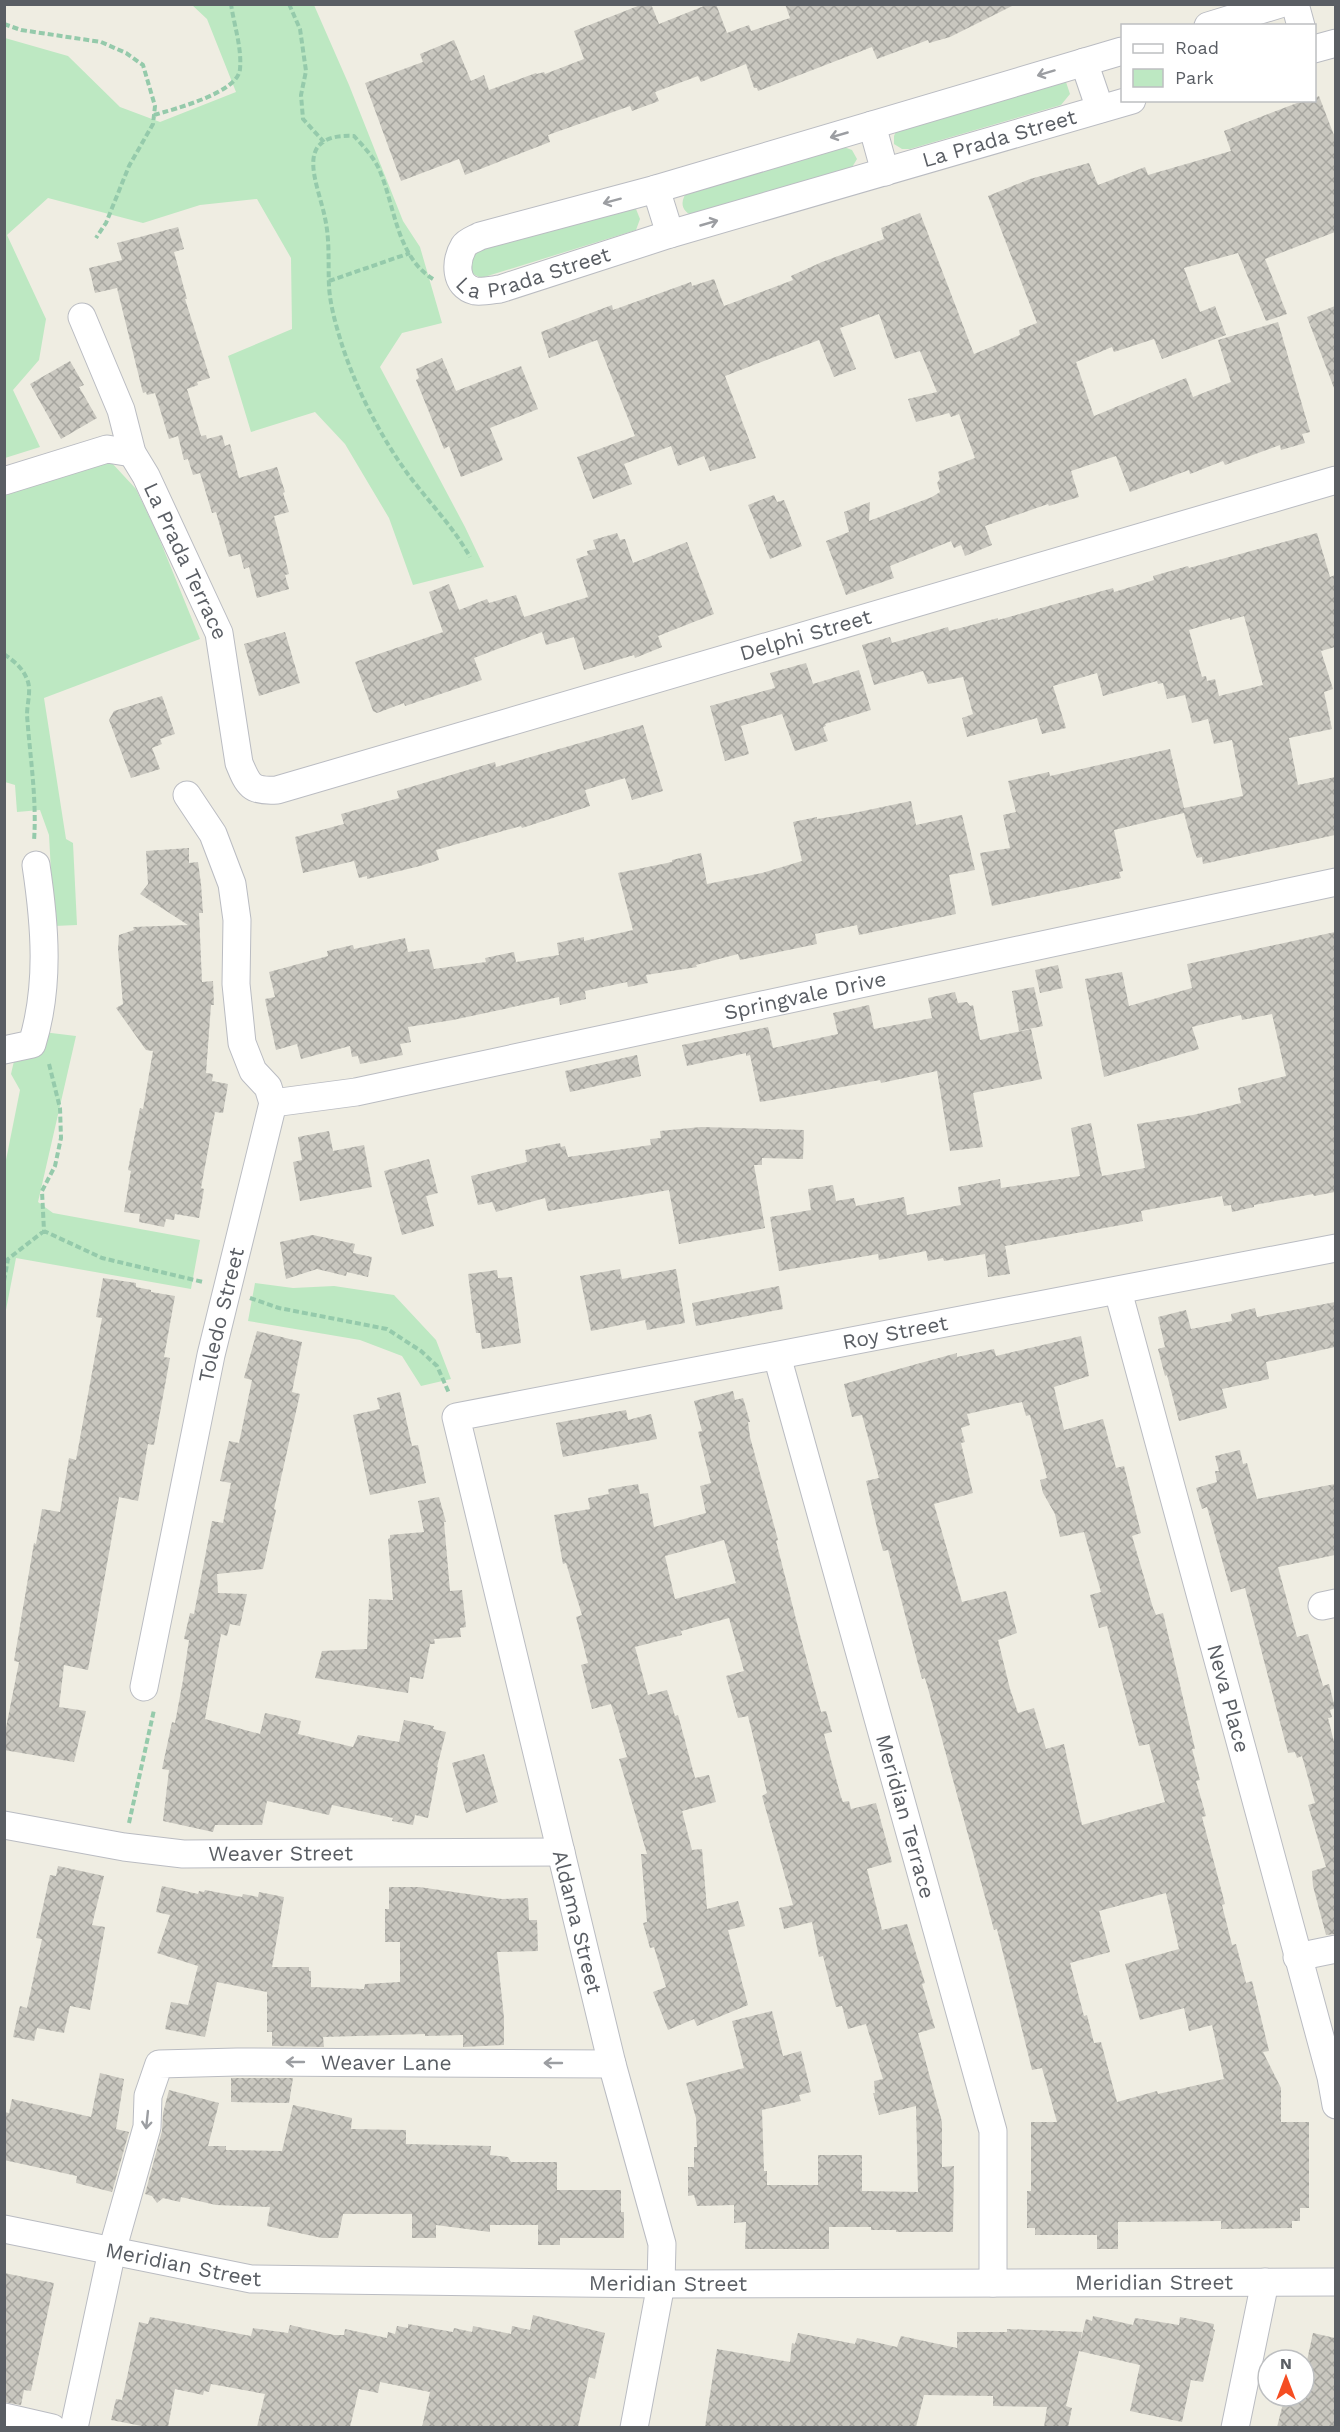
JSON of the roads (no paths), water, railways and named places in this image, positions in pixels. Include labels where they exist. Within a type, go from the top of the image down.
[{"type":"street","points":[[1215,24],[1280,4]]},
{"type":"street","points":[[1295,4],[1300,24]]},
{"type":"street","points":[[1316,48],[1335,43]]},
{"type":"street","name":"La Prada Street","points":[[1121,51],[656,189],[480,236],[465,244],[458,261],[458,275],[465,286],[476,291],[500,290],[670,234],[1125,102]]},
{"type":"street","points":[[1084,62],[1100,109]]},
{"type":"street","points":[[872,125],[885,172]]},
{"type":"street","points":[[656,189],[670,234]]},
{"type":"street","name":"La Prada Terrace","points":[[82,317],[121,410],[132,453],[146,476],[219,633],[239,763],[247,782],[260,791],[277,790]]},
{"type":"street","points":[[4,482],[107,449],[132,453]]},
{"type":"street","name":"Delphi Street","points":[[277,790],[1335,480]]},
{"type":"street","points":[[187,795],[213,834],[232,884],[237,920],[236,984],[242,1043],[253,1071],[268,1087],[273,1103]]},
{"type":"street","points":[[4,1050],[32,1044],[41,1015],[45,950],[36,865]]},
{"type":"street","name":"Springvale Drive","points":[[273,1103],[356,1092],[1335,882]]},
{"type":"street","name":"Toledo Street","points":[[144,1687],[227,1290],[273,1103]]},
{"type":"street","name":"Roy Street","points":[[456,1417],[1335,1248]]},
{"type":"street","name":"Neva Place","points":[[1118,1291],[1331,2077],[1335,2105]]},
{"type":"street","name":"Meridian Terrace","points":[[777,1356],[993,2131],[993,2283]]},
{"type":"street","name":"Aldama Street","points":[[456,1417],[612,2064],[662,2244],[661,2283],[633,2427]]},
{"type":"street","name":"Weaver Street","points":[[4,1825],[124,1847],[183,1854],[561,1852]]},
{"type":"street","points":[[1298,1957],[1335,1949]]},
{"type":"street","name":"Weaver Lane","points":[[112,2251],[147,2127],[148,2096],[159,2064],[249,2062],[612,2064]]},
{"type":"street","name":"Meridian Street","points":[[4,2229],[251,2279],[661,2283],[1335,2282]]},
{"type":"street","points":[[74,2427],[112,2251]]},
{"type":"street","points":[[1235,2427],[1265,2282]]},
{"type":"street","points":[[4,2417],[52,2427]]}]
